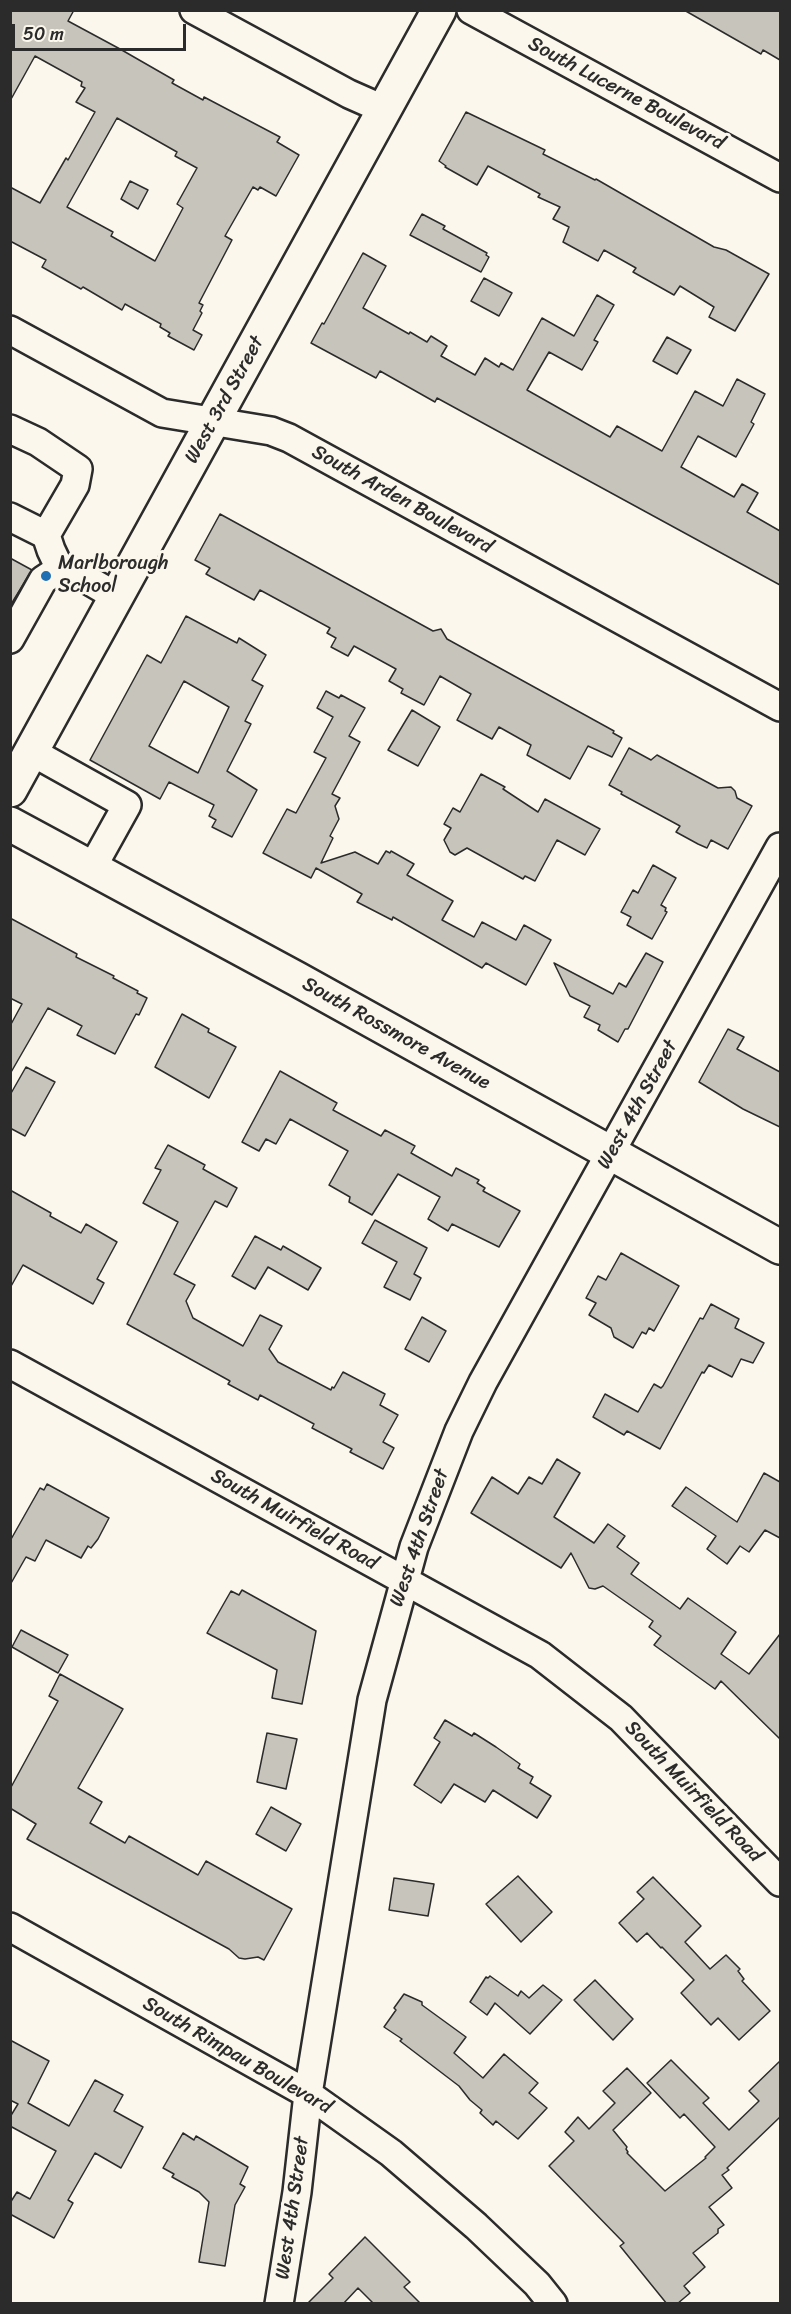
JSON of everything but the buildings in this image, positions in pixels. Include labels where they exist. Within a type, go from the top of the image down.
[{"type":"main road","name":"West 3rd Street","points":[[10,790],[439,10]]},
{"type":"main road","name":"South Rossmore Avenue","points":[[10,824],[780,1246]]},
{"type":"street","points":[[194,10],[349,94],[383,109]]},
{"type":"street","name":"South Lucerne Boulevard","points":[[471,10],[780,178]]},
{"type":"street","name":"South Arden Boulevard","points":[[10,330],[162,412],[271,431],[289,438],[780,707]]},
{"type":"street","points":[[10,429],[38,442],[78,469],[75,485],[46,535]]},
{"type":"street","points":[[10,517],[46,535],[61,571]]},
{"type":"street","points":[[10,639],[43,580],[61,571],[76,573],[117,597]]},
{"type":"street","points":[[32,752],[127,805],[92,868]]},
{"type":"street","name":"West 4th Street","points":[[279,2304],[297,2192],[308,2094],[372,1700],[404,1580],[437,1486],[459,1431],[483,1382],[780,847]]},
{"type":"street","name":"South Muirfield Road","points":[[10,1364],[540,1655],[621,1718],[780,1882]]},
{"type":"street","name":"South Rimpau Boulevard","points":[[10,1927],[308,2094],[391,2153],[537,2284],[553,2304]]},
{"type":"place","name":"Marlborough School","points":[[46,576]]}]
